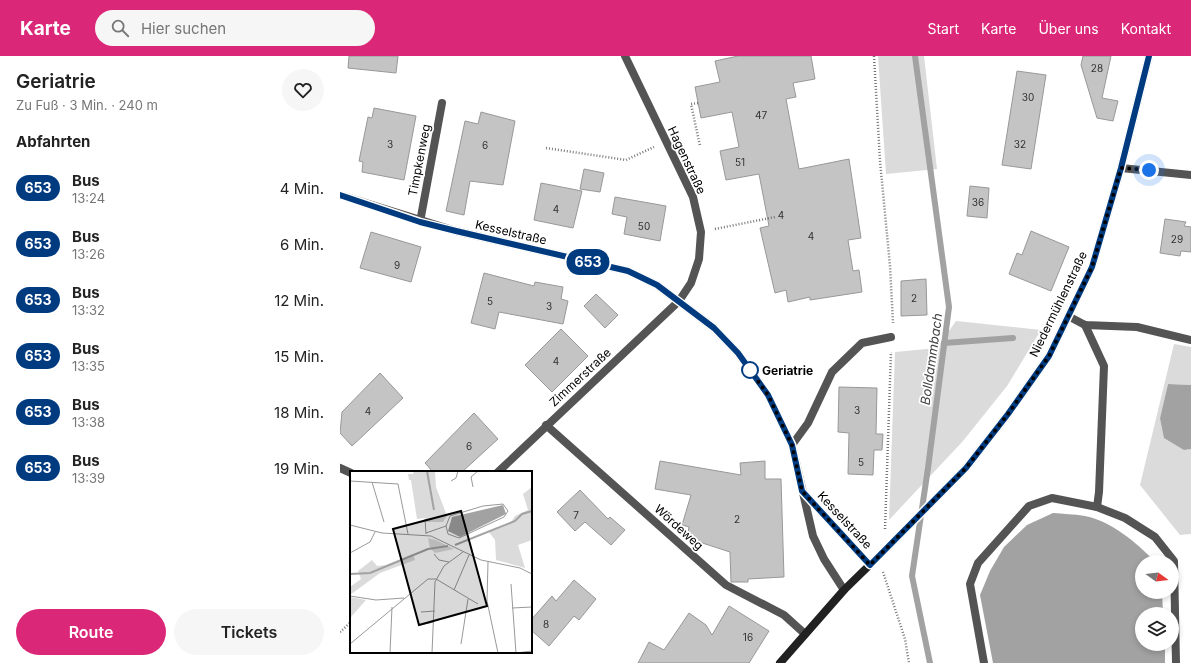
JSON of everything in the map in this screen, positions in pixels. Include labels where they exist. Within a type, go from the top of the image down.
[{"type":"main road","name":"Niedermühlenstraße","points":[[780,663],[844,590],[966,468],[1008,414],[1049,356],[1092,267],[1121,168],[1149,56]]},
{"type":"street","name":"Hagenstraße","points":[[624,56],[693,197],[701,232],[697,265],[691,283],[679,301]]},
{"type":"street","name":"Timpkenweg","points":[[420,222],[442,103]]},
{"type":"street","points":[[1121,168],[1191,175]]},
{"type":"street","name":"Kesselstraße","points":[[340,195],[420,222],[628,271],[657,285],[714,328],[738,353],[768,395],[792,445],[813,536],[824,559],[844,590]]},
{"type":"street","name":"Zimmerstraße","points":[[499,471],[679,301]]},
{"type":"street","points":[[1068,316],[1085,325],[1137,327],[1191,340]]},
{"type":"street","points":[[1085,325],[1104,366],[1100,492],[1096,507]]},
{"type":"street","points":[[792,445],[808,423],[832,372],[862,344],[891,337]]},
{"type":"street","name":"Wördeweg","points":[[546,425],[726,585],[784,615],[805,634]]},
{"type":"street","points":[[340,468],[350,473]]},
{"type":"street","name":"Kesselstraße","points":[[802,491],[870,565]]},
{"type":"street","points":[[984,663],[970,584],[978,563],[1029,506],[1052,498],[1096,507],[1125,518],[1154,537],[1174,561],[1176,663]]},
{"type":"path","points":[[874,56],[880,161],[890,266],[893,322],[891,337],[883,574],[905,639],[908,663]]},
{"type":"path","points":[[698,102],[691,104],[700,146]]},
{"type":"path","points":[[546,148],[626,160],[666,141]]},
{"type":"path","points":[[701,232],[775,217]]},
{"type":"path","points":[[340,632],[350,623]]},
{"type":"shaded area","points":[[878,56],[924,56],[937,169],[886,174]]},
{"type":"shaded area","points":[[956,321],[1041,330],[1007,386],[963,441],[889,520],[895,352],[937,348]]},
{"type":"shaded area","points":[[1174,344],[1191,347],[1191,385],[1168,384],[1160,418],[1184,450],[1191,449],[1191,534],[1180,535],[1140,485]]},
{"type":"shaded area","points":[[1168,384],[1191,385],[1191,449],[1184,450],[1164,438],[1160,418]]},
{"type":"shaded area","points":[[1053,513],[1073,514],[1094,518],[1104,522],[1123,534],[1148,555],[1135,555],[1135,599],[1162,599],[1163,607],[1135,607],[1135,651],[1165,651],[1165,663],[993,663],[980,595],[990,571],[1004,547],[1027,525]]},
{"type":"building","points":[[349,56],[398,56],[396,73],[348,68]]},
{"type":"building","points":[[738,56],[811,56],[815,79],[793,83],[796,97],[786,99],[799,169],[849,159],[861,238],[848,240],[853,271],[859,270],[862,292],[810,300],[810,297],[788,302],[786,290],[775,293],[760,228],[769,226],[759,174],[726,180],[720,151],[739,147],[732,112],[701,118],[695,87],[720,82],[715,61]]},
{"type":"building","points":[[1083,56],[1111,56],[1102,98],[1118,101],[1113,121],[1097,118],[1081,65]]},
{"type":"building","points":[[1017,71],[1046,75],[1031,169],[1002,165]]},
{"type":"building","points":[[374,108],[416,116],[404,180],[362,172],[363,162],[359,161],[368,117],[372,118]]},
{"type":"building","points":[[481,112],[515,121],[503,185],[470,181],[464,215],[446,211],[465,121],[478,124]]},
{"type":"building","points":[[584,169],[604,173],[600,192],[580,189]]},
{"type":"building","points":[[541,183],[582,191],[573,228],[534,220]]},
{"type":"building","points":[[970,186],[989,188],[987,218],[967,216]]},
{"type":"building","points":[[615,197],[666,206],[660,241],[624,234],[627,217],[612,214]]},
{"type":"building","points":[[1165,219],[1186,222],[1184,226],[1191,227],[1191,252],[1181,251],[1180,256],[1160,253]]},
{"type":"building","points":[[1031,231],[1069,247],[1051,291],[1009,274],[1017,253],[1022,255]]},
{"type":"building","points":[[371,232],[421,247],[411,282],[360,268]]},
{"type":"building","points":[[484,273],[534,286],[535,282],[563,287],[561,299],[568,301],[563,324],[499,312],[495,329],[471,323]]},
{"type":"building","points":[[926,279],[927,315],[901,316],[901,281]]},
{"type":"building","points":[[596,294],[618,315],[605,328],[584,306]]},
{"type":"building","points":[[561,329],[588,356],[552,392],[525,365]]},
{"type":"building","points":[[380,373],[403,398],[352,446],[340,433],[342,412]]},
{"type":"building","points":[[839,387],[877,388],[876,434],[883,434],[882,450],[874,450],[873,475],[848,474],[849,433],[838,432]]},
{"type":"building","points":[[474,413],[498,439],[463,471],[432,471],[425,463]]},
{"type":"building","points":[[660,461],[741,475],[740,463],[765,461],[765,479],[781,479],[784,577],[748,579],[748,582],[731,582],[730,552],[687,538],[689,527],[682,525],[691,495],[655,489]]},
{"type":"building","points":[[580,490],[608,519],[610,517],[625,530],[611,545],[585,522],[575,531],[557,512]]},
{"type":"building","points":[[574,580],[596,599],[579,620],[574,616],[549,646],[532,631],[532,619],[552,596],[556,601]]},
{"type":"building","points":[[729,606],[769,631],[749,663],[638,663],[649,642],[664,650],[689,613],[706,625],[712,635]]},
{"type":"waterway","name":"Bolldammbach","points":[[915,56],[949,307],[912,576],[930,663]]},
{"type":"waterway","points":[[944,343],[1013,338]]},
{"type":"bus line","name":"653","points":[[340,195],[420,222],[628,271],[657,285],[714,328],[738,353],[768,395],[792,445],[802,491],[870,565],[966,468],[1008,414],[1049,356],[1092,267],[1121,168],[1149,56]]},
{"type":"place","name":"Geriatrie","points":[[750,370]]},
{"type":"route","points":[[750,370],[768,395],[792,445],[802,491],[870,565],[966,468],[1008,414],[1049,356],[1092,267],[1121,168],[1149,170]]}]
